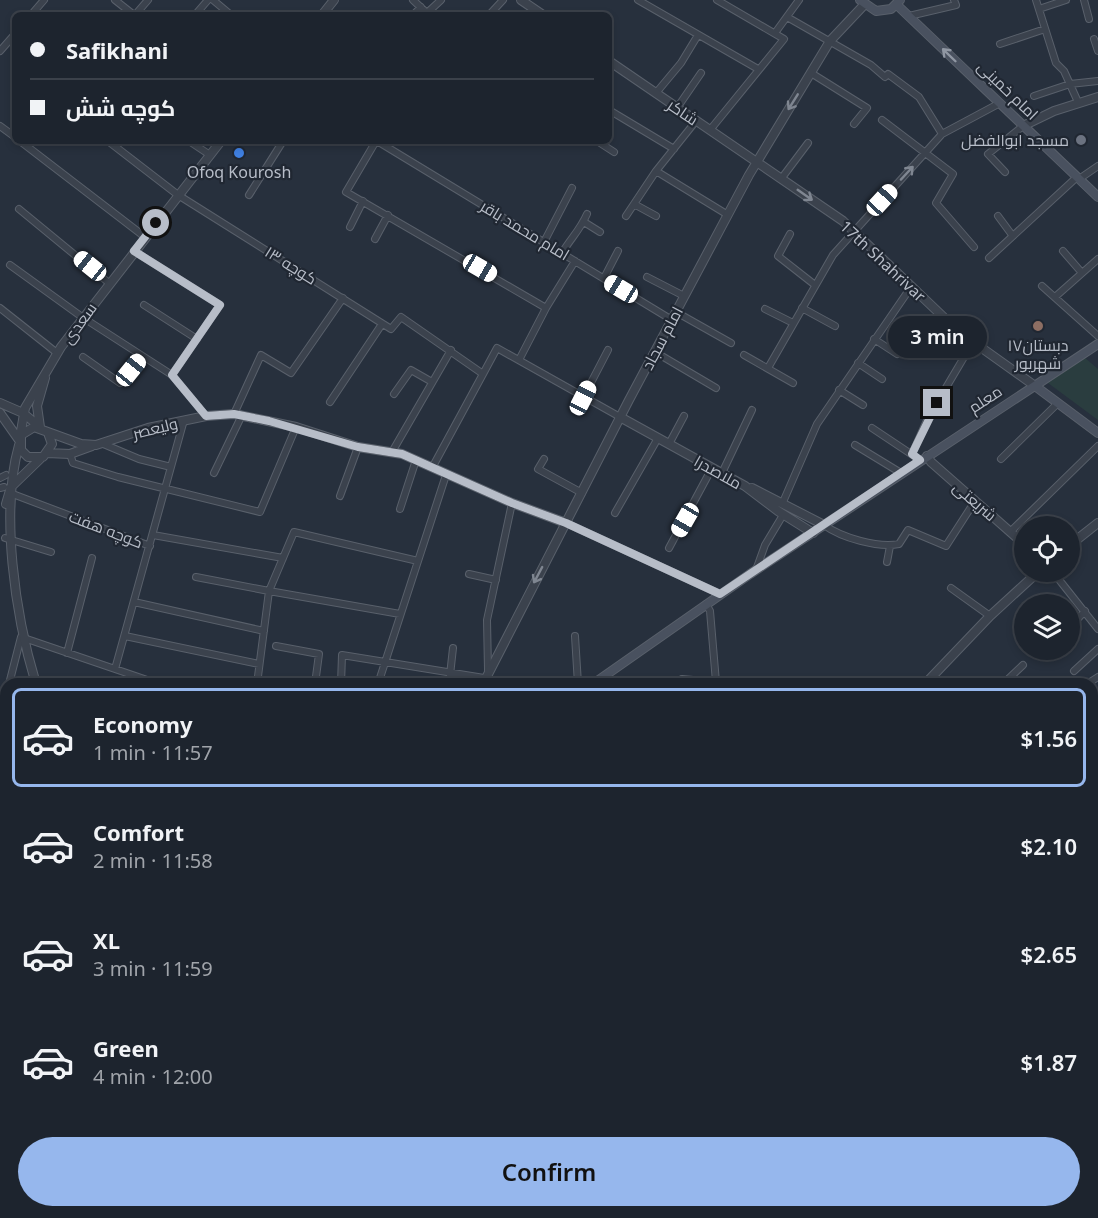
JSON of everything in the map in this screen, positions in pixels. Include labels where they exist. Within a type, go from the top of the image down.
[{"type":"main road","points":[[862,2],[876,11],[891,9],[898,2]]},
{"type":"main road","name":"امام خمینی","points":[[898,2],[909,16],[1098,197]]},
{"type":"main road","name":"معلم","points":[[601,678],[720,594],[1098,344]]},
{"type":"main road","points":[[1035,386],[1098,433]]},
{"type":"street","points":[[34,12],[44,0]]},
{"type":"street","points":[[115,0],[125,12]]},
{"type":"street","points":[[138,12],[148,0]]},
{"type":"street","points":[[198,12],[210,0],[227,12]]},
{"type":"street","points":[[324,12],[334,0]]},
{"type":"street","points":[[413,0],[426,12]]},
{"type":"street","points":[[430,12],[441,0]]},
{"type":"street","points":[[492,12],[503,0]]},
{"type":"street","points":[[521,0],[539,12]]},
{"type":"street","points":[[638,0],[758,69]]},
{"type":"street","points":[[710,130],[784,39],[717,0]]},
{"type":"street","points":[[776,33],[800,0]]},
{"type":"street","points":[[909,16],[956,5],[954,0]]},
{"type":"street","points":[[1036,0],[1056,63],[1064,71],[1078,102]]},
{"type":"street","points":[[1039,9],[1066,0]]},
{"type":"street","points":[[1084,0],[1089,19]]},
{"type":"street","name":"امام سجاد","points":[[485,677],[620,417],[757,162],[830,41],[862,2]]},
{"type":"street","points":[[416,12],[421,7]]},
{"type":"street","points":[[787,17],[830,41],[885,77],[888,74],[919,97],[942,134]]},
{"type":"street","points":[[1000,44],[1045,29]]},
{"type":"street","points":[[656,93],[681,63],[698,35]]},
{"type":"street","points":[[0,51],[12,37]]},
{"type":"street","points":[[1094,39],[1098,51]]},
{"type":"street","name":"شاکر","points":[[612,63],[757,162]]},
{"type":"street","points":[[678,108],[701,73]]},
{"type":"street","points":[[811,73],[867,108],[854,124]]},
{"type":"street","points":[[1034,96],[1070,84],[1098,81]]},
{"type":"street","points":[[1005,172],[988,154],[1023,126],[1078,102],[1098,97]]},
{"type":"street","points":[[768,368],[833,255],[854,231],[942,134],[1000,103]]},
{"type":"street","points":[[612,112],[674,149]]},
{"type":"street","points":[[882,120],[953,174],[936,203],[974,247]]},
{"type":"street","points":[[626,216],[656,171],[696,121]]},
{"type":"street","points":[[781,179],[808,143]]},
{"type":"street","points":[[24,144],[145,237]]},
{"type":"street","name":"کوچه ۱۳","points":[[112,144],[178,195],[343,297],[382,324]]},
{"type":"street","points":[[194,144],[210,155]]},
{"type":"street","name":"سعدی","points":[[5,538],[3,476],[19,442],[23,413],[34,389],[82,317],[219,144]]},
{"type":"street","points":[[249,195],[281,144]]},
{"type":"street","points":[[374,144],[346,192],[546,308]]},
{"type":"street","name":"امام محمد باقر","points":[[389,144],[604,278],[674,316],[731,343]]},
{"type":"street","points":[[602,144],[614,152]]},
{"type":"street","name":"17th Shahrivar","points":[[757,162],[854,231],[974,342],[1035,386]]},
{"type":"street","points":[[988,258],[1078,178],[1098,166]]},
{"type":"street","points":[[656,171],[728,215]]},
{"type":"street","points":[[544,242],[572,188]]},
{"type":"street","points":[[350,227],[363,201]]},
{"type":"street","points":[[634,204],[656,216]]},
{"type":"street","points":[[19,209],[109,283]]},
{"type":"street","points":[[562,253],[571,239],[577,236],[587,214]]},
{"type":"street","points":[[375,239],[388,215]]},
{"type":"street","points":[[998,216],[1012,235]]},
{"type":"street","points":[[584,222],[600,232]]},
{"type":"street","points":[[790,234],[778,256],[815,285]]},
{"type":"street","points":[[134,251],[220,305],[172,375]]},
{"type":"street","points":[[604,278],[618,251]]},
{"type":"street","points":[[1063,251],[1082,273]]},
{"type":"street","points":[[1055,297],[1098,259]]},
{"type":"street","points":[[519,360],[546,308],[575,261]]},
{"type":"street","points":[[10,265],[82,317],[172,375],[206,416]]},
{"type":"street","points":[[647,277],[684,296]]},
{"type":"street","points":[[783,502],[816,424],[911,286]]},
{"type":"street","points":[[1042,286],[1098,336]]},
{"type":"street","points":[[214,472],[261,356],[291,373],[343,297]]},
{"type":"street","points":[[144,305],[197,339]]},
{"type":"street","points":[[0,308],[57,353]]},
{"type":"street","points":[[802,308],[835,326]]},
{"type":"street","points":[[765,309],[793,323]]},
{"type":"street","points":[[330,402],[382,324],[391,329],[401,317],[483,374]]},
{"type":"street","points":[[874,339],[897,354]]},
{"type":"street","points":[[912,454],[928,418],[974,342]]},
{"type":"street","points":[[432,468],[496,348],[620,417]]},
{"type":"street","points":[[392,452],[451,350]]},
{"type":"street","points":[[583,398],[608,350]]},
{"type":"street","points":[[655,352],[716,388]]},
{"type":"street","points":[[83,357],[120,383],[142,356]]},
{"type":"street","points":[[744,356],[793,383]]},
{"type":"street","points":[[858,363],[882,379]]},
{"type":"street","name":"سعدی","points":[[40,427],[38,400],[50,365]]},
{"type":"street","points":[[394,394],[411,370],[432,382]]},
{"type":"street","points":[[839,390],[863,405]]},
{"type":"street","points":[[0,403],[23,413],[48,433],[51,444],[48,453],[4,489]]},
{"type":"street","points":[[1001,459],[1058,403]]},
{"type":"street","points":[[722,473],[752,410]]},
{"type":"street","points":[[0,413],[28,457],[40,459]]},
{"type":"street","name":"ولیعصر","points":[[48,453],[70,454],[148,428],[206,416],[238,415],[296,427],[358,447],[392,452],[416,460],[512,503],[566,523],[720,594]]},
{"type":"street","points":[[669,444],[684,416]]},
{"type":"street","name":"ملاصدرا","points":[[620,417],[745,486],[783,515],[813,533]]},
{"type":"street","points":[[150,546],[184,420]]},
{"type":"street","points":[[19,442],[29,428],[40,427]]},
{"type":"street","points":[[70,454],[73,463],[165,490],[260,512],[296,427]]},
{"type":"street","points":[[872,428],[912,454],[924,458]]},
{"type":"street","name":"ولیعصر","points":[[48,433],[81,444],[98,443]]},
{"type":"street","points":[[615,513],[658,438]]},
{"type":"street","points":[[98,443],[134,457],[171,467]]},
{"type":"street","points":[[855,445],[902,473]]},
{"type":"street","points":[[1010,532],[1098,446]]},
{"type":"street","points":[[340,496],[358,447]]},
{"type":"street","name":"شریعتی","points":[[924,458],[1014,535]]},
{"type":"street","points":[[544,459],[538,469],[582,493]]},
{"type":"street","points":[[400,509],[416,460]]},
{"type":"street","points":[[669,548],[712,468]]},
{"type":"street","points":[[380,678],[446,475]]},
{"type":"street","points":[[745,486],[783,502],[824,525],[864,541],[890,546],[899,544],[908,530],[945,546],[975,501]]},
{"type":"street","name":"کوچه هفت","points":[[4,489],[150,546],[115,669]]},
{"type":"street","points":[[341,678],[342,655],[485,677],[487,620],[512,503]]},
{"type":"street","points":[[756,570],[765,544],[783,515]]},
{"type":"street","points":[[1080,538],[1098,523]]},
{"type":"street","points":[[258,678],[269,591],[294,532],[418,561]]},
{"type":"street","points":[[153,535],[282,558]]},
{"type":"street","points":[[34,678],[21,637],[9,586],[5,538],[51,552]]},
{"type":"street","points":[[887,562],[890,546]]},
{"type":"street","points":[[67,652],[92,558]]},
{"type":"street","points":[[469,574],[496,580]]},
{"type":"street","points":[[195,577],[400,614]]},
{"type":"street","points":[[931,678],[990,616],[1027,582]]},
{"type":"street","points":[[1061,582],[1098,629]]},
{"type":"street","points":[[951,588],[990,616]]},
{"type":"street","points":[[134,602],[264,631]]},
{"type":"street","points":[[706,604],[710,611],[716,678]]},
{"type":"street","points":[[1080,616],[1085,611]]},
{"type":"street","points":[[125,636],[259,664]]},
{"type":"street","points":[[575,636],[578,678]]},
{"type":"street","points":[[21,637],[141,678]]},
{"type":"street","points":[[11,678],[21,637]]},
{"type":"street","points":[[276,646],[319,654],[316,678]]},
{"type":"street","points":[[450,678],[453,648]]},
{"type":"street","points":[[1074,670],[1098,649]]},
{"type":"street","points":[[1009,678],[1023,664]]},
{"type":"shaded area","points":[[1084,357],[1098,369],[1098,420],[1048,383]]},
{"type":"place","name":"مسجد ابوالفضل","points":[[1081,140]]},
{"type":"place","name":"Ofoq Kourosh","points":[[239,153]]},
{"type":"place","name":"دبستان۱۷ شهریور","points":[[1038,326]]},
{"type":"route","points":[[156,223],[134,251],[220,305],[172,375],[206,416],[234,414],[296,427],[358,447],[402,454],[512,503],[566,523],[720,594],[920,460],[912,454],[914,446],[937,403]]}]
